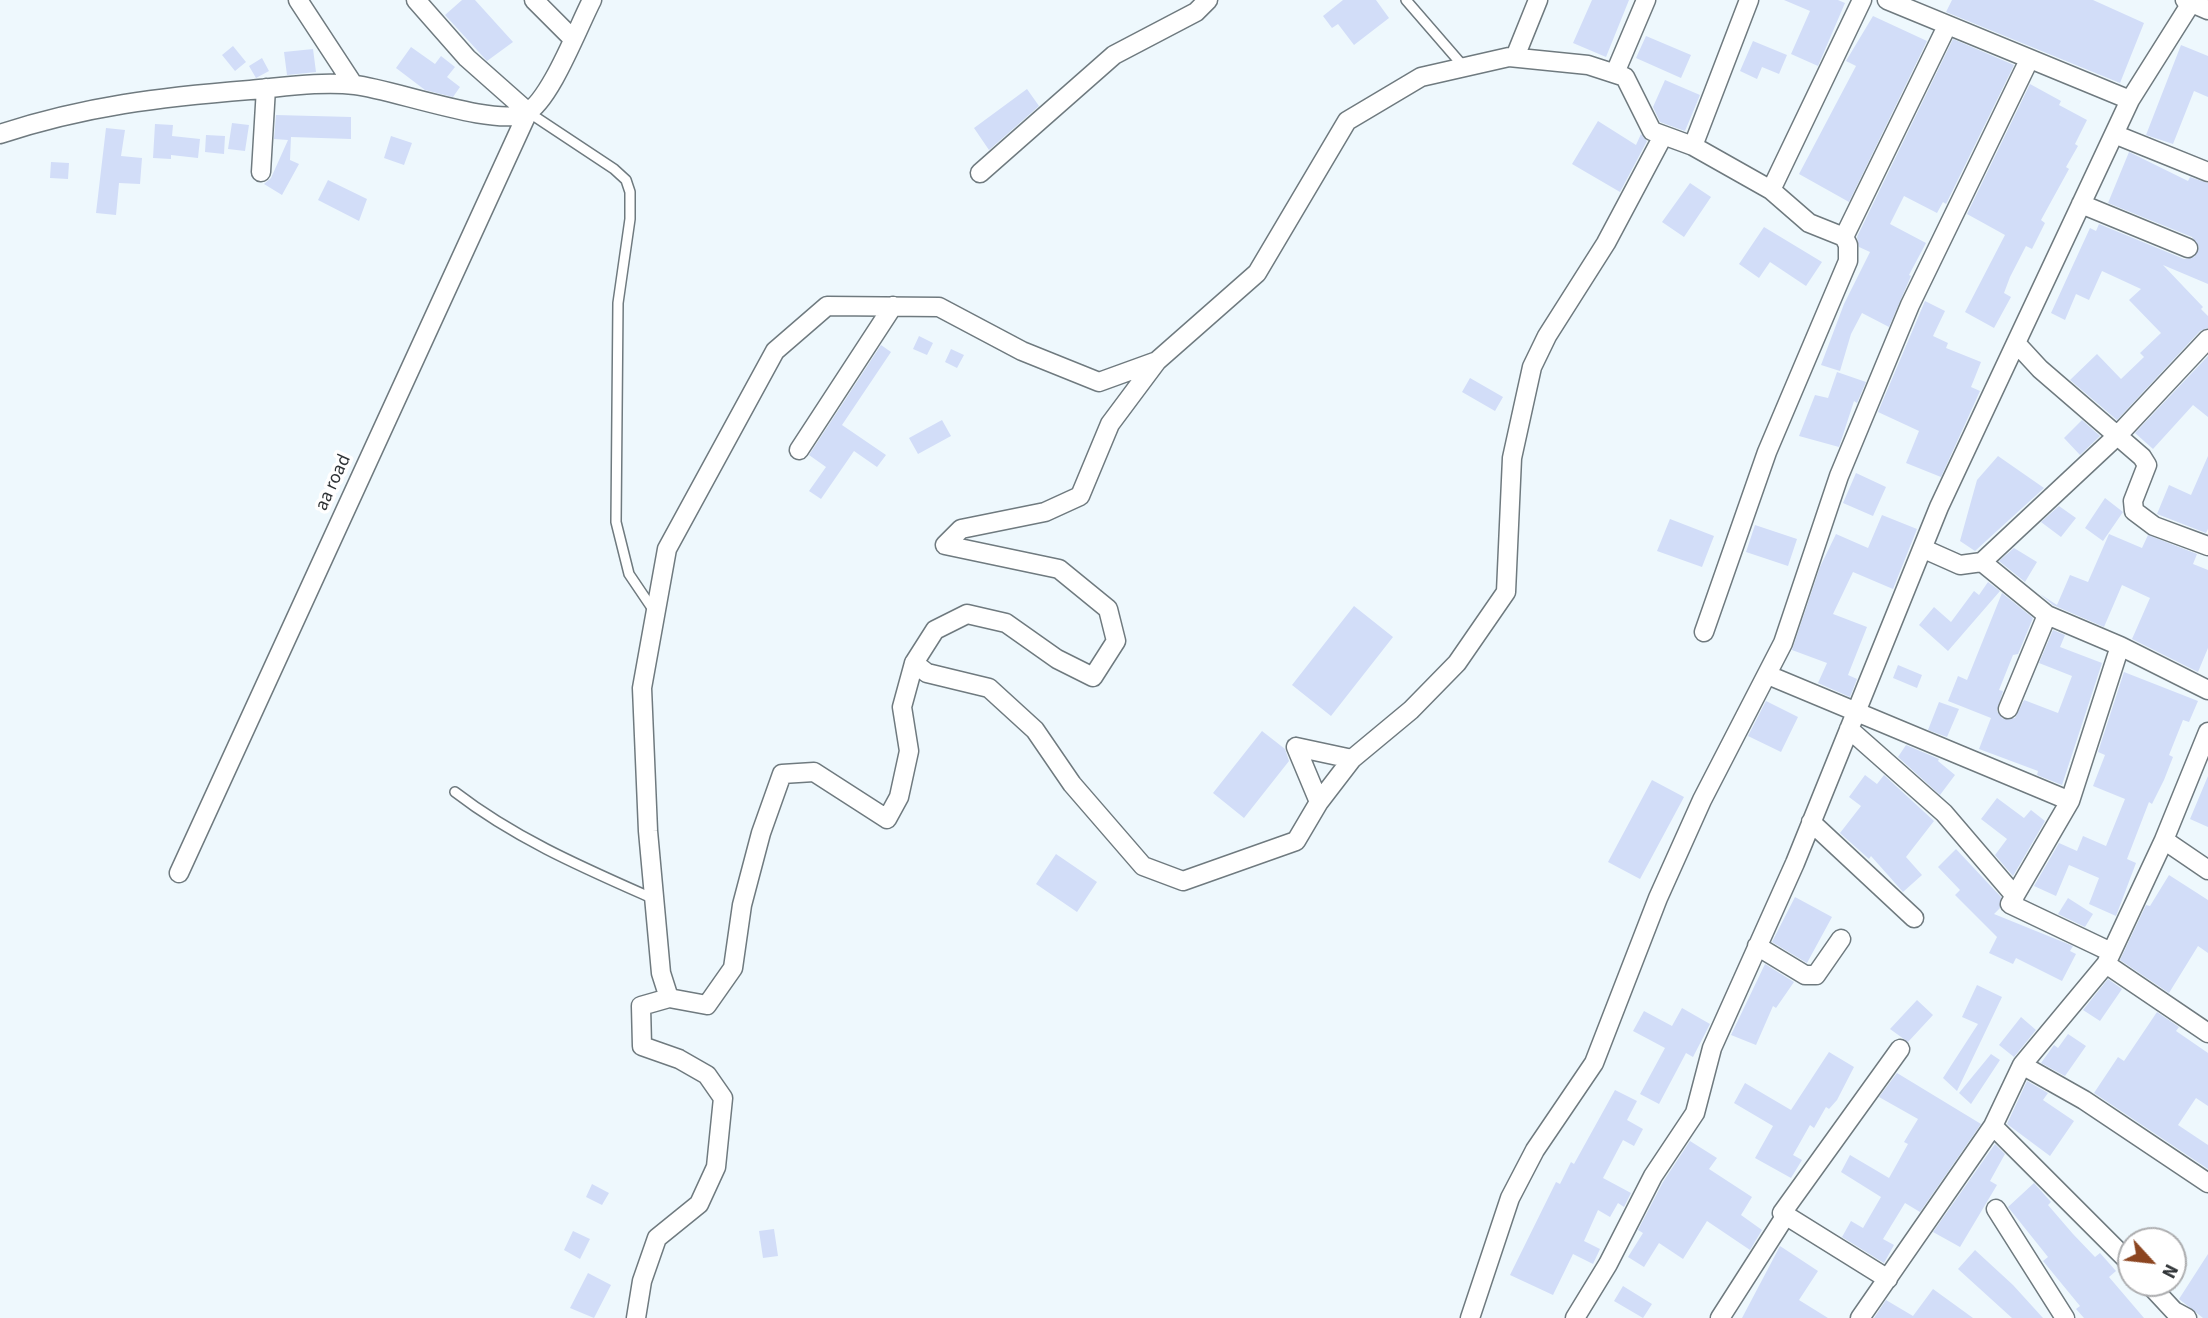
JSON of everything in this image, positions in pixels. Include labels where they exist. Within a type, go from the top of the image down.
[{"type":"street","points":[[299,0],[353,85]]},
{"type":"street","points":[[415,0],[467,58],[528,112]]},
{"type":"street","points":[[534,0],[572,38]]},
{"type":"street","name":"aa road","points":[[179,873],[528,112],[545,97],[592,0]]},
{"type":"street","points":[[981,173],[1114,55],[1196,12],[1208,0]]},
{"type":"street","points":[[1515,57],[1538,0]]},
{"type":"street","points":[[1615,73],[1646,0]]},
{"type":"street","points":[[1693,146],[1749,0]]},
{"type":"street","points":[[1771,190],[1862,0]]},
{"type":"street","points":[[1887,0],[2130,100]]},
{"type":"street","points":[[1575,1318],[1608,1264],[1653,1176],[1695,1113],[1713,1048],[1811,822],[1940,507],[2130,100],[2194,3]]},
{"type":"street","points":[[1844,237],[1947,26]]},
{"type":"street","points":[[636,1318],[642,1281],[657,1238],[699,1205],[716,1167],[723,1098],[707,1074],[679,1059],[642,1046],[641,1006],[669,998],[708,1005],[733,968],[742,905],[761,833],[782,774],[814,772],[887,819],[899,797],[909,751],[902,706],[914,663],[935,630],[967,614],[1006,623],[1057,659],[1093,677],[1116,641],[1108,609],[1059,569],[945,545],[961,529],[1045,512],[1080,496],[1110,424],[1157,361],[1257,273],[1347,121],[1421,77],[1515,57],[1588,65],[1625,76],[1652,131],[1693,146],[1771,190],[1809,223],[1844,237],[1849,245],[1848,261],[1767,452],[1704,632]]},
{"type":"street","points":[[1469,1318],[1510,1198],[1535,1150],[1594,1063],[1664,886],[1702,800],[1783,643],[1839,476],[1910,305],[2029,60]]},
{"type":"street","points":[[0,134],[121,102],[266,88],[353,85],[479,113],[511,116],[528,112]]},
{"type":"street","points":[[261,172],[266,88]]},
{"type":"street","points":[[2115,134],[2208,172]]},
{"type":"street","points":[[914,663],[927,673],[989,688],[1035,730],[1072,784],[1143,866],[1183,880],[1296,841],[1319,802],[1352,759],[1411,710],[1457,663],[1506,592],[1512,458],[1532,367],[1547,336],[1606,243],[1662,136]]},
{"type":"street","points":[[2081,204],[2188,248]]},
{"type":"street","points":[[669,998],[662,973],[654,899],[642,688],[667,549],[775,351],[827,306],[939,307],[1022,351],[1099,382],[1157,361]]},
{"type":"street","points":[[799,450],[893,306]]},
{"type":"street","points":[[1924,549],[1960,565],[1982,562],[2118,435],[2208,339]]},
{"type":"street","points":[[2016,343],[2040,369],[2118,435],[2147,465],[2133,501],[2134,510],[2154,526],[2208,546]]},
{"type":"street","points":[[1982,562],[2047,615],[2120,646],[2208,690]]},
{"type":"street","points":[[2008,709],[2047,615]]},
{"type":"street","points":[[2120,646],[2070,801],[2010,904],[2109,958],[2208,1033]]},
{"type":"street","points":[[1768,675],[2070,801]]},
{"type":"street","points":[[1849,729],[1944,813],[2015,896]]},
{"type":"street","points":[[1860,1318],[1993,1126],[2022,1065],[2109,958],[2164,840],[2208,732]]},
{"type":"street","points":[[1319,802],[1296,747],[1352,759]]},
{"type":"street","points":[[1811,822],[1914,918]]},
{"type":"street","points":[[2164,840],[2208,870]]},
{"type":"street","points":[[1757,946],[1811,976],[1816,975],[1841,939]]},
{"type":"street","points":[[1888,1279],[1782,1213],[1900,1049]]},
{"type":"street","points":[[2022,1065],[2084,1100],[2208,1183]]},
{"type":"street","points":[[1993,1126],[2117,1250]]},
{"type":"street","points":[[1996,1209],[2065,1318]]},
{"type":"street","points":[[1720,1318],[1786,1215]]},
{"type":"street","points":[[2161,1297],[2174,1311],[2187,1318]]},
{"type":"lane","points":[[1406,0],[1464,67]]},
{"type":"lane","points":[[528,112],[614,169],[626,180],[630,192],[630,219],[618,303],[616,522],[629,574],[655,613]]},
{"type":"lane","points":[[454,792],[489,819],[537,846],[654,899]]},
{"type":"building","points":[[462,0],[475,0],[513,42],[487,61],[445,15]]},
{"type":"building","points":[[1343,0],[1376,0],[1389,18],[1354,45],[1338,24],[1332,28],[1323,16]]},
{"type":"building","points":[[1592,0],[1629,0],[1606,57],[1573,43]]},
{"type":"building","points":[[1784,0],[1838,0],[1845,3],[1818,66],[1791,54],[1810,11]]},
{"type":"building","points":[[1952,0],[2093,0],[2144,23],[2120,83],[1946,12]]},
{"type":"building","points":[[1873,16],[1927,41],[1849,202],[1799,174],[1856,66],[1846,61]]},
{"type":"building","points":[[1646,36],[1691,55],[1681,78],[1636,58]]},
{"type":"building","points":[[1953,39],[2014,65],[1946,204],[1943,202],[1937,213],[1904,196],[1890,224],[1926,243],[1909,275],[1911,276],[1889,327],[1862,313],[1851,334],[1840,371],[1821,365],[1844,304],[1870,252],[1859,247],[1857,237]]},
{"type":"building","points":[[1753,41],[1787,55],[1779,74],[1762,67],[1757,79],[1740,71]]},
{"type":"building","points":[[2181,45],[2208,56],[2208,97],[2194,91],[2173,144],[2146,135]]},
{"type":"building","points":[[233,46],[246,62],[235,71],[222,55]]},
{"type":"building","points":[[411,47],[435,64],[441,56],[455,67],[447,77],[460,87],[453,97],[425,90],[396,68]]},
{"type":"building","points":[[313,49],[316,72],[287,75],[284,52]]},
{"type":"building","points":[[262,58],[269,71],[256,78],[249,66]]},
{"type":"building","points":[[1665,80],[1700,95],[1685,131],[1660,122],[1653,107]]},
{"type":"building","points":[[2030,84],[2061,101],[2059,105],[2087,120],[2075,144],[2078,146],[2066,167],[2069,169],[2041,220],[2045,223],[2032,249],[2026,246],[2010,277],[2004,293],[2011,297],[1994,328],[1965,312],[2005,235],[1967,214]]},
{"type":"building","points":[[1027,89],[1039,106],[989,150],[974,128]]},
{"type":"building","points":[[276,115],[351,117],[351,139],[291,137],[290,160],[299,164],[282,195],[264,184],[271,178],[288,140],[274,139]]},
{"type":"building","points":[[1598,121],[1636,145],[1641,134],[1647,141],[1620,192],[1572,164]]},
{"type":"building","points":[[232,123],[249,125],[245,151],[228,149]]},
{"type":"building","points":[[155,124],[173,125],[172,136],[200,139],[198,158],[171,155],[171,159],[153,158]]},
{"type":"building","points":[[106,128],[125,130],[121,156],[142,158],[140,184],[119,183],[116,215],[96,213]]},
{"type":"building","points":[[206,135],[225,136],[224,154],[205,152]]},
{"type":"building","points":[[391,136],[412,143],[404,165],[384,158]]},
{"type":"building","points":[[2129,152],[2188,181],[2190,177],[2208,183],[2208,284],[2163,265],[2203,307],[2201,309],[2208,316],[2208,328],[2200,331],[2117,420],[2070,380],[2097,354],[2121,379],[2144,357],[2140,353],[2161,333],[2129,300],[2141,289],[2102,271],[2089,300],[2076,294],[2065,320],[2051,313],[2090,228],[2096,231],[2099,224],[2184,259],[2194,257],[2199,247],[2192,237],[2108,203]]},
{"type":"building","points":[[51,162],[69,163],[68,179],[50,178]]},
{"type":"building","points":[[328,180],[367,199],[359,221],[318,200]]},
{"type":"building","points":[[1690,183],[1711,197],[1684,237],[1662,222]]},
{"type":"building","points":[[1764,227],[1822,262],[1806,286],[1770,262],[1759,278],[1739,264]]},
{"type":"building","points":[[1925,301],[1945,311],[1933,336],[1948,343],[1946,348],[1981,362],[1971,387],[1980,391],[1941,477],[1906,463],[1919,431],[1878,412]]},
{"type":"building","points":[[919,336],[933,343],[927,355],[913,349]]},
{"type":"building","points":[[881,345],[891,352],[842,425],[886,455],[877,467],[854,451],[821,499],[809,491],[826,467],[809,455]]},
{"type":"building","points":[[951,349],[964,355],[957,368],[945,362]]},
{"type":"building","points":[[2208,356],[2208,417],[2193,405],[2153,449],[2135,433]]},
{"type":"building","points":[[1837,372],[1866,382],[1857,403],[1854,401],[1839,447],[1799,436],[1815,395],[1828,398]]},
{"type":"building","points":[[1470,378],[1503,397],[1495,411],[1462,392]]},
{"type":"building","points":[[942,420],[951,436],[918,454],[909,438]]},
{"type":"building","points":[[2082,420],[2100,436],[2080,455],[2064,438]]},
{"type":"building","points":[[1998,456],[2044,488],[1975,551],[1960,541],[1977,480]]},
{"type":"building","points":[[2208,456],[2206,533],[2157,514],[2169,485],[2191,495]]},
{"type":"building","points":[[1856,473],[1886,487],[1873,516],[1843,503]]},
{"type":"building","points":[[2105,498],[2123,512],[2103,541],[2085,528]]},
{"type":"building","points":[[2059,506],[2076,518],[2061,537],[2041,522]]},
{"type":"building","points":[[1882,515],[1917,529],[1893,589],[1853,572],[1833,614],[1867,627],[1848,675],[1857,679],[1850,697],[1818,683],[1827,663],[1792,650],[1820,567],[1836,534],[1868,548]]},
{"type":"building","points":[[1670,519],[1714,536],[1702,567],[1657,551]]},
{"type":"building","points":[[1755,525],[1797,539],[1788,566],[1746,552]]},
{"type":"building","points":[[2109,534],[2142,548],[2148,535],[2197,554],[2193,564],[2208,570],[2208,648],[2198,672],[2132,639],[2150,598],[2122,585],[2104,627],[2053,605],[2040,594],[2057,605],[2070,575],[2088,582]]},
{"type":"building","points":[[2014,548],[2037,562],[2025,582],[1999,561]]},
{"type":"building","points":[[1988,582],[2000,591],[1948,651],[1919,625],[1934,607],[1951,622],[1974,591],[1979,595]]},
{"type":"building","points":[[2002,593],[2033,618],[2018,654],[2013,655],[1999,690],[2003,691],[1997,711],[2003,719],[2015,718],[2024,700],[2058,713],[2072,676],[2039,663],[2053,630],[2065,635],[2060,647],[2102,663],[2062,785],[2037,775],[2038,771],[1979,749],[1991,718],[1948,701],[1958,676],[1967,680]]},
{"type":"building","points":[[1354,606],[1393,637],[1331,716],[1292,685]]},
{"type":"building","points":[[1898,665],[1922,675],[1917,688],[1893,678]]},
{"type":"building","points":[[2124,672],[2198,701],[2189,722],[2183,720],[2169,755],[2173,757],[2164,780],[2152,804],[2149,802],[2127,859],[2136,863],[2116,916],[2089,904],[2099,878],[2069,865],[2056,896],[2034,886],[2059,843],[2077,851],[2083,836],[2106,846],[2125,799],[2093,786],[2105,755],[2098,752]]},
{"type":"building","points":[[1766,701],[1798,717],[1781,752],[1748,736]]},
{"type":"building","points":[[1939,702],[1959,709],[1947,737],[1928,730]]},
{"type":"building","points":[[1262,731],[1285,749],[1289,761],[1244,818],[1213,793]]},
{"type":"building","points":[[1906,745],[1939,759],[1938,761],[1955,775],[1940,795],[1898,757]]},
{"type":"building","points":[[1865,775],[1877,784],[1884,775],[1934,821],[1906,857],[1922,875],[1903,892],[1871,856],[1869,859],[1840,833],[1861,806],[1849,797]]},
{"type":"building","points":[[2208,776],[2208,827],[2190,819]]},
{"type":"building","points":[[1652,780],[1684,797],[1640,879],[1608,862]]},
{"type":"building","points":[[1997,798],[2024,818],[2031,810],[2045,821],[2013,876],[1995,855],[2007,839],[1981,819]]},
{"type":"building","points":[[1956,849],[2001,897],[2000,908],[1994,914],[2073,946],[2070,951],[2076,954],[2062,981],[2016,958],[2013,964],[1989,953],[1997,937],[1955,895],[1960,890],[1938,867]]},
{"type":"building","points":[[1056,854],[1097,882],[1077,912],[1036,884]]},
{"type":"building","points":[[2169,875],[2208,900],[2208,953],[2198,946],[2169,993],[2120,960],[2146,905],[2150,906]]},
{"type":"building","points":[[1795,897],[1832,917],[1807,963],[1772,942]]},
{"type":"building","points":[[2068,898],[2093,914],[2085,927],[2058,914]]},
{"type":"building","points":[[1765,964],[1794,982],[1776,1008],[1773,1006],[1756,1045],[1731,1035]]},
{"type":"building","points":[[2108,979],[2122,989],[2100,1021],[2083,1010]]},
{"type":"building","points":[[1977,985],[2002,997],[1957,1091],[1943,1078],[1978,1024],[1962,1017]]},
{"type":"building","points":[[1917,1000],[1933,1015],[1908,1042],[1890,1029]]},
{"type":"building","points":[[1682,1008],[1710,1024],[1693,1057],[1686,1053],[1659,1104],[1640,1094],[1665,1048],[1633,1031],[1644,1011],[1672,1026]]},
{"type":"building","points":[[2157,1012],[2179,1027],[2176,1031],[2208,1053],[2208,1106],[2196,1098],[2178,1125],[2208,1145],[2208,1169],[2094,1093],[2118,1057],[2124,1061]]},
{"type":"building","points":[[2021,1017],[2036,1030],[2014,1057],[1999,1045]]},
{"type":"building","points":[[2068,1034],[2086,1046],[2065,1076],[2041,1063],[2054,1045],[2058,1048]]},
{"type":"building","points":[[1829,1052],[1854,1067],[1837,1100],[1829,1109],[1826,1107],[1814,1128],[1810,1125],[1793,1155],[1802,1160],[1791,1178],[1755,1158],[1773,1126],[1734,1103],[1745,1083],[1791,1110]]},
{"type":"building","points":[[1991,1054],[2000,1060],[1971,1104],[1959,1093]]},
{"type":"building","points":[[1897,1073],[1981,1124],[1920,1212],[1905,1203],[1883,1239],[1894,1245],[1884,1263],[1842,1237],[1851,1221],[1863,1228],[1881,1197],[1841,1172],[1850,1155],[1889,1178],[1908,1144],[1904,1142],[1918,1119],[1879,1097]]},
{"type":"building","points":[[2027,1081],[2048,1093],[2043,1100],[2074,1121],[2050,1156],[2007,1124]]},
{"type":"building","points":[[1615,1090],[1637,1101],[1627,1120],[1643,1129],[1634,1146],[1623,1140],[1603,1178],[1631,1193],[1624,1207],[1618,1203],[1610,1217],[1598,1210],[1584,1241],[1600,1249],[1593,1264],[1573,1254],[1553,1295],[1510,1275],[1556,1182],[1560,1184],[1571,1162],[1574,1164]]},
{"type":"building","points":[[1690,1141],[1717,1158],[1709,1169],[1752,1197],[1741,1215],[1762,1230],[1750,1250],[1707,1221],[1683,1259],[1659,1243],[1644,1267],[1628,1257],[1643,1233],[1638,1230],[1663,1182]]},
{"type":"building","points":[[1995,1144],[2005,1154],[1990,1181],[1997,1185],[1960,1247],[1933,1232]]},
{"type":"building","points":[[2034,1183],[2051,1202],[2048,1205],[2073,1234],[2095,1257],[2100,1253],[2116,1271],[2109,1277],[2117,1286],[2117,1297],[2126,1297],[2144,1318],[2084,1318],[2076,1309],[2080,1306],[2043,1261],[2048,1257],[2008,1207]]},
{"type":"building","points":[[592,1184],[609,1193],[602,1205],[586,1197]]},
{"type":"building","points":[[774,1229],[778,1256],[763,1258],[759,1231]]},
{"type":"building","points":[[573,1231],[590,1239],[580,1259],[564,1250]]},
{"type":"building","points":[[1780,1246],[1818,1271],[1799,1300],[1828,1318],[1742,1318]]},
{"type":"building","points":[[1975,1250],[2013,1285],[2043,1318],[2012,1318],[1958,1269]]},
{"type":"building","points":[[2208,1254],[2208,1318],[2203,1318],[2179,1299],[2187,1297],[2187,1287]]},
{"type":"building","points":[[588,1273],[611,1285],[594,1318],[570,1308]]},
{"type":"building","points":[[1623,1286],[1652,1304],[1643,1318],[1614,1301]]},
{"type":"building","points":[[1933,1289],[1973,1318],[1874,1318],[1886,1300],[1913,1316]]}]
